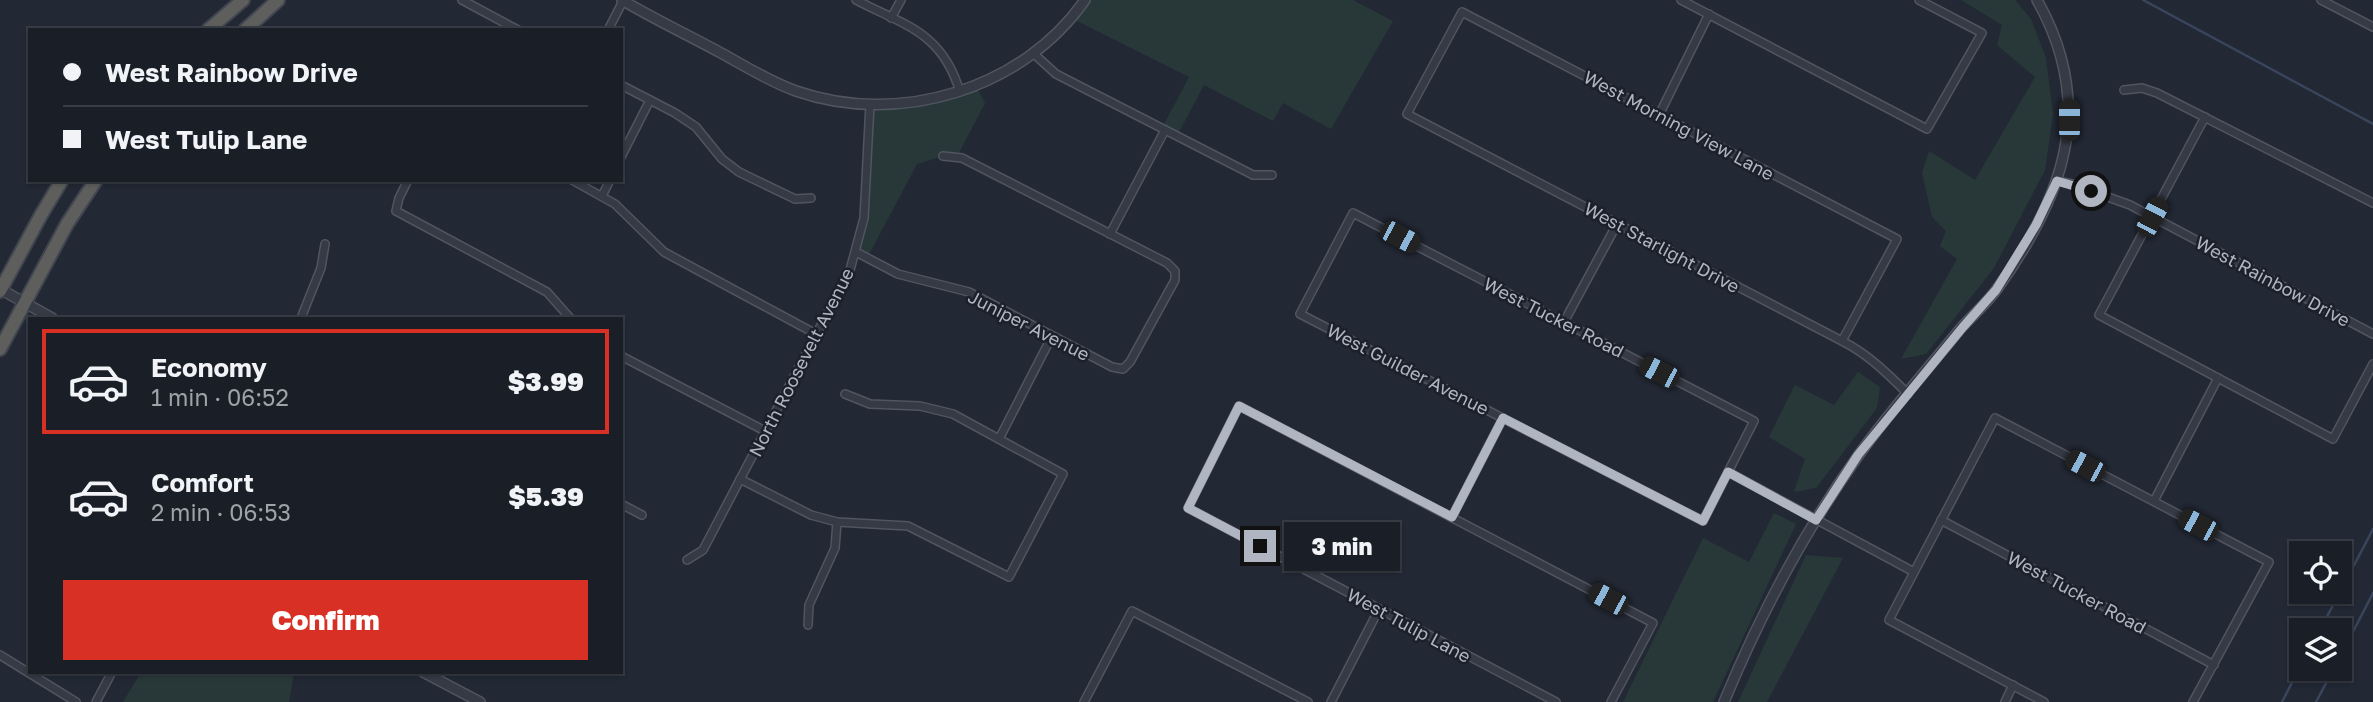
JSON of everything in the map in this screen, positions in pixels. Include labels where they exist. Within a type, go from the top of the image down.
[{"type":"highway","points":[[210,28],[243,0]]},
{"type":"highway","points":[[247,28],[278,0]]},
{"type":"highway","points":[[0,290],[61,182]]},
{"type":"highway","points":[[0,349],[67,224],[95,182]]},
{"type":"street","points":[[462,0],[514,28]]},
{"type":"street","points":[[609,28],[623,0],[795,91],[870,104],[899,104],[960,92],[1014,68],[1034,54],[1070,20],[1085,0]]},
{"type":"street","points":[[856,0],[926,36],[941,50],[960,92]]},
{"type":"street","points":[[891,18],[901,0]]},
{"type":"street","points":[[1681,0],[1927,129],[1982,33],[1919,0]]},
{"type":"street","points":[[1724,702],[1774,592],[1816,520],[1858,455],[1996,290],[2036,225],[2057,181],[2064,161],[2069,120],[2067,75],[2061,52],[2036,0]]},
{"type":"street","points":[[2322,0],[2373,27]]},
{"type":"street","name":"West Morning View Lane","points":[[1407,114],[1462,12],[1897,239],[1842,341]]},
{"type":"street","points":[[1659,115],[1709,14]]},
{"type":"street","points":[[1034,54],[1056,74],[1253,175],[1272,175]]},
{"type":"street","points":[[623,86],[696,127],[722,159],[739,172],[795,199],[811,198]]},
{"type":"street","points":[[2124,90],[2142,88],[2157,93],[2373,203]]},
{"type":"street","points":[[623,153],[650,100]]},
{"type":"street","name":"North Roosevelt Avenue","points":[[687,560],[703,550],[850,270],[864,218],[870,104]]},
{"type":"street","name":"West Starlight Drive","points":[[1407,114],[1842,341],[1880,366],[1908,394]]},
{"type":"street","points":[[2205,117],[2099,315],[2333,439],[2373,364]]},
{"type":"street","points":[[943,156],[962,158],[1110,234],[1165,130]]},
{"type":"street","name":"West Rainbow Drive","points":[[2057,181],[2130,205],[2373,334]]},
{"type":"street","points":[[407,182],[396,211],[547,292],[569,317]]},
{"type":"street","points":[[576,182],[615,204],[664,253],[816,334]]},
{"type":"street","points":[[602,196],[609,182]]},
{"type":"street","name":"West Tucker Road","points":[[1300,314],[1353,213],[1754,421],[1728,472]]},
{"type":"street","points":[[1564,322],[1617,224]]},
{"type":"street","name":"Juniper Avenue","points":[[856,252],[898,274],[969,292],[1112,368],[1123,369],[1130,362],[1175,280],[1175,271],[1167,263],[1110,234]]},
{"type":"street","points":[[300,317],[321,268],[325,244]]},
{"type":"street","points":[[0,290],[50,317]]},
{"type":"street","name":"West Guilder Avenue","points":[[1300,314],[1703,521],[1728,472]]},
{"type":"street","points":[[999,439],[1052,336]]},
{"type":"street","points":[[623,357],[765,431]]},
{"type":"street","points":[[2154,501],[2218,378]]},
{"type":"street","points":[[740,479],[811,515],[837,522],[908,526],[1009,577],[1063,474],[953,414],[920,406],[870,404],[845,394]]},
{"type":"street","name":"West Tulip Lane","points":[[1452,517],[1239,406],[1188,508],[1556,702]]},
{"type":"street","points":[[1503,418],[1452,517],[1653,623],[1611,702]]},
{"type":"street","points":[[2044,702],[1889,620],[1995,418],[2269,562],[2193,702]]},
{"type":"street","points":[[1728,472],[1914,572]]},
{"type":"street","points":[[623,505],[642,515]]},
{"type":"street","name":"West Tucker Road","points":[[1941,520],[2214,665]]},
{"type":"street","points":[[808,625],[809,605],[835,548],[837,522]]},
{"type":"street","points":[[1331,702],[1379,609]]},
{"type":"street","points":[[1084,702],[1132,611],[1308,702]]},
{"type":"street","points":[[0,655],[28,672]]},
{"type":"street","points":[[31,674],[76,702]]},
{"type":"street","points":[[96,702],[111,674]]},
{"type":"street","points":[[427,674],[480,702]]},
{"type":"street","points":[[2005,702],[2013,685]]},
{"type":"shaded area","points":[[1085,0],[1353,0],[1393,21],[1331,129],[1283,103],[1273,121],[1204,85],[1177,136],[1162,128],[1189,77],[1071,18]]},
{"type":"shaded area","points":[[1961,0],[2015,0],[2031,19],[2046,58],[2053,114],[2045,170],[1994,268],[1926,354],[1901,359],[1957,259],[1940,246],[1946,231],[1932,217],[1922,173],[1929,151],[1975,180],[2035,77],[1997,45],[2002,25]]},
{"type":"shaded area","points":[[976,86],[985,103],[957,157],[943,156],[917,164],[867,258],[856,252],[862,233],[870,104],[899,104]]},
{"type":"shaded area","points":[[1858,372],[1880,387],[1877,408],[1816,488],[1794,492],[1805,459],[1769,437],[1795,385],[1834,405]]},
{"type":"shaded area","points":[[1774,513],[1796,524],[1713,702],[1623,702],[1703,538],[1749,562]]},
{"type":"shaded area","points":[[1806,555],[1843,558],[1767,702],[1738,702]]},
{"type":"shaded area","points":[[140,674],[294,674],[289,702],[123,702]]},
{"type":"waterway","points":[[2143,0],[2373,124]]},
{"type":"waterway","points":[[2326,618],[2373,529]]},
{"type":"waterway","points":[[2352,634],[2373,593]]},
{"type":"waterway","points":[[2282,702],[2293,681]]},
{"type":"waterway","points":[[2316,702],[2327,681]]},
{"type":"route","points":[[1260,546],[1188,508],[1239,406],[1452,517],[1503,418],[1703,521],[1728,472],[1816,520],[1858,455],[1996,290],[2036,225],[2057,181],[2091,191]]}]
